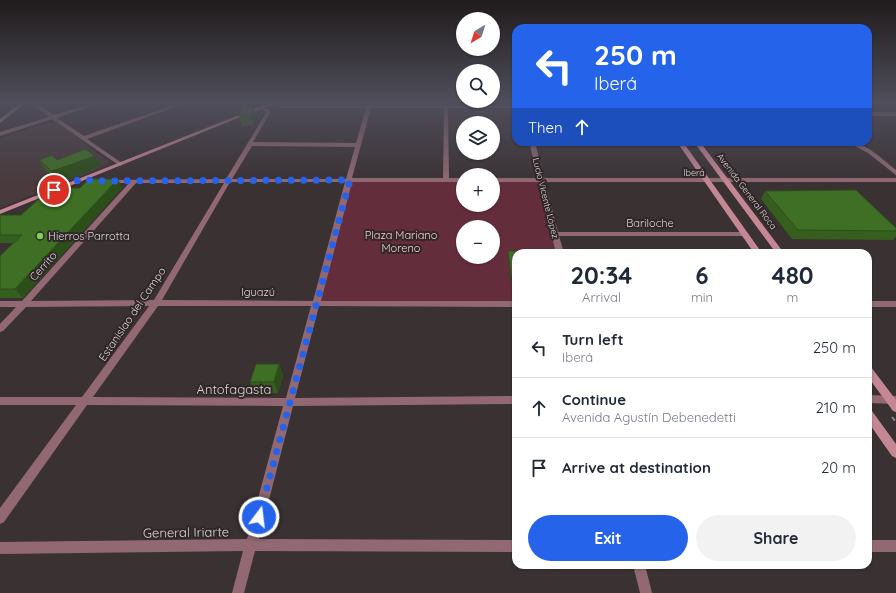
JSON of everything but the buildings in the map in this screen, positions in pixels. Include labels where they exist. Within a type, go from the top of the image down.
[{"type":"main road","points":[[0,212],[210,130]]},
{"type":"main road","points":[[683,146],[755,249]]},
{"type":"main road","name":"Avenida General Roca","points":[[700,146],[777,249]]},
{"type":"main road","points":[[872,375],[894,403]]},
{"type":"main road","points":[[872,420],[896,454]]},
{"type":"street","points":[[0,134],[14,130]]},
{"type":"street","points":[[72,130],[120,164]]},
{"type":"street","points":[[84,138],[108,130]]},
{"type":"street","name":"Estanislao del Campo","points":[[0,518],[156,303],[250,144],[256,130]]},
{"type":"street","points":[[238,593],[350,180],[362,130]]},
{"type":"street","points":[[446,130],[446,180]]},
{"type":"street","points":[[250,144],[358,145]]},
{"type":"street","name":"Lucio Vicente López","points":[[533,146],[559,249]]},
{"type":"street","points":[[858,146],[870,152],[896,173]]},
{"type":"street","points":[[81,179],[95,181]]},
{"type":"street","points":[[102,181],[228,182],[456,180]]},
{"type":"street","name":"Iberá","points":[[500,180],[896,180]]},
{"type":"street","name":"Cerrito","points":[[0,329],[132,182]]},
{"type":"street","name":"Bariloche","points":[[556,234],[745,234]]},
{"type":"street","name":"Iguazú","points":[[0,304],[512,304]]},
{"type":"street","points":[[872,304],[896,304]]},
{"type":"street","name":"Antofagasta","points":[[0,401],[290,402],[512,400]]},
{"type":"street","points":[[872,400],[894,403]]},
{"type":"street","name":"General Iriarte","points":[[0,548],[251,545],[512,546]]},
{"type":"street","points":[[872,546],[896,546]]},
{"type":"street","points":[[640,569],[646,593]]},
{"type":"shaded area","points":[[26,130],[67,130],[109,162],[104,167],[0,208],[0,138]]},
{"type":"green space","name":"Plaza Mariano Moreno","points":[[350,180],[456,180],[456,212],[500,212],[500,180],[542,181],[559,249],[512,249],[512,304],[316,303]]},
{"type":"place","name":"Hierros Parrotta","points":[[40,236]]},
{"type":"route","points":[[54,190],[81,179],[88,181],[228,182],[350,180],[259,517]]}]
